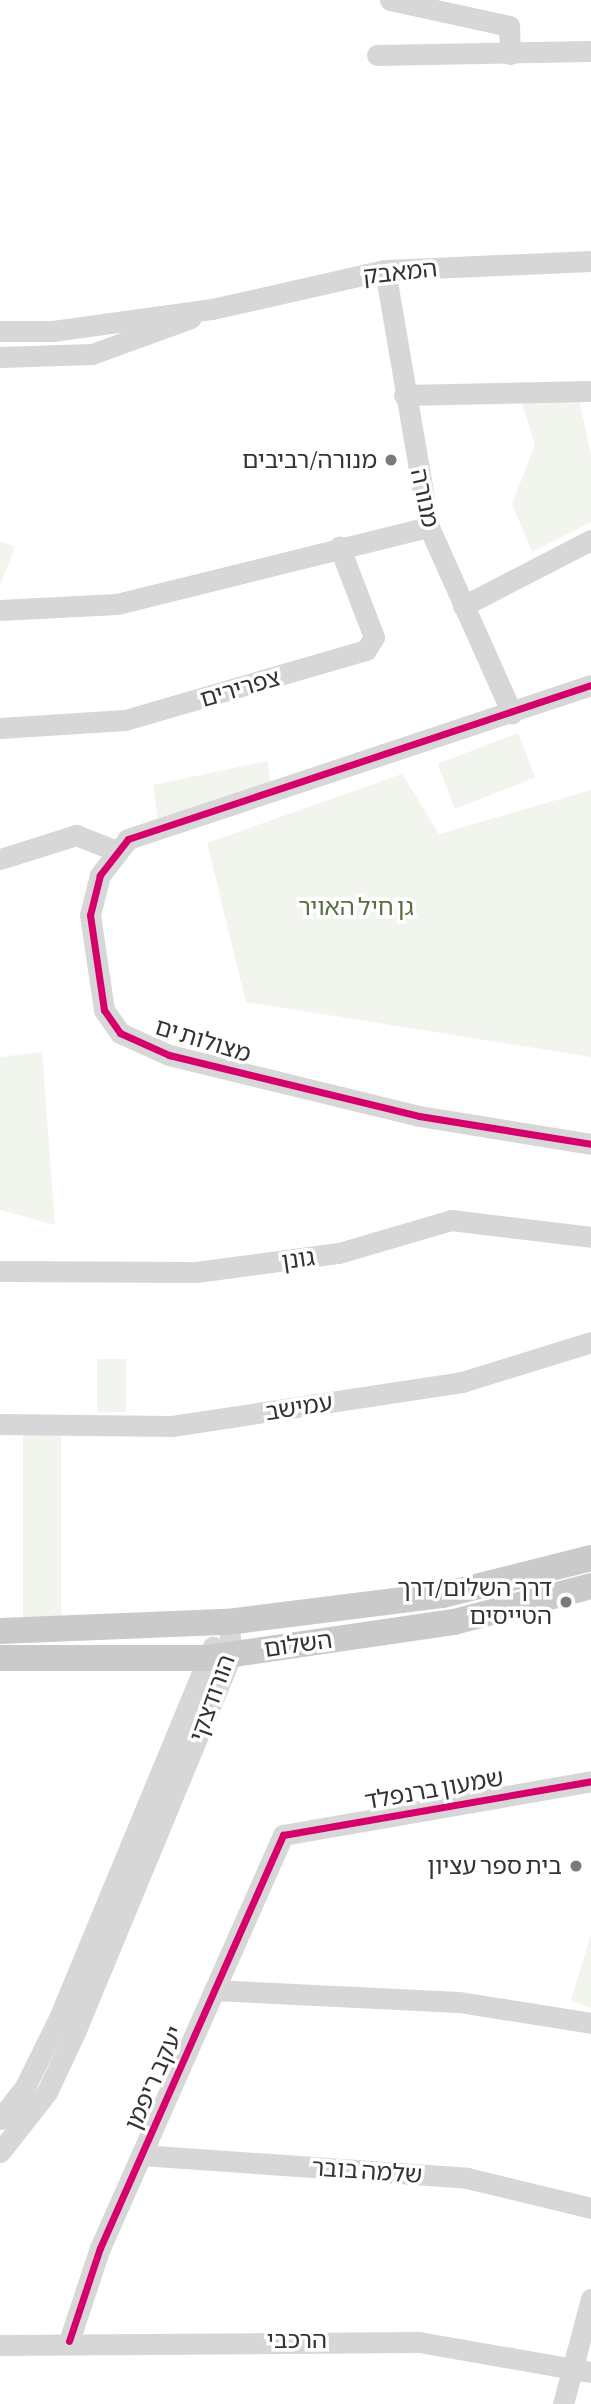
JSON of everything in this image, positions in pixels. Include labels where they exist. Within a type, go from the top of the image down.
[{"type":"main road","name":"השלום","points":[[0,1631],[228,1622],[443,1595],[591,1558]]},
{"type":"main road","name":"השלום","points":[[0,1658],[220,1656],[454,1622],[591,1586]]},
{"type":"street","points":[[390,0],[509,26],[510,54]]},
{"type":"street","points":[[377,55],[591,51]]},
{"type":"street","name":"המאבק","points":[[0,331],[53,331],[212,309],[385,270],[591,261]]},
{"type":"street","name":"מנורה","points":[[385,270],[404,395],[429,527],[512,713]]},
{"type":"street","name":"המאבק","points":[[0,357],[54,358],[123,347],[212,309]]},
{"type":"street","points":[[404,395],[591,391]]},
{"type":"street","points":[[0,610],[117,604],[339,546],[429,527]]},
{"type":"street","points":[[463,606],[591,540]]},
{"type":"street","name":"צפרירים","points":[[0,728],[125,720],[366,650],[374,637],[339,546]]},
{"type":"street","points":[[0,859],[76,835],[114,850],[128,839],[591,685]]},
{"type":"street","name":"מצולות ים","points":[[114,850],[90,915],[104,1010],[120,1033],[169,1055],[419,1116],[591,1144]]},
{"type":"street","name":"גונן","points":[[0,1271],[196,1272],[339,1253],[451,1220],[591,1237]]},
{"type":"street","name":"עמישב","points":[[0,1424],[172,1426],[462,1382],[591,1342]]},
{"type":"street","name":"הורודצקי","points":[[0,2152],[47,2092],[220,1656],[228,1622]]},
{"type":"street","name":"הורודצקי","points":[[0,2119],[25,2087],[58,2018],[220,1656]]},
{"type":"street","name":"שמעון ברנפלד","points":[[283,1835],[591,1781]]},
{"type":"street","name":"יעקב ריפמן","points":[[69,2341],[100,2248],[283,1835]]},
{"type":"street","points":[[214,1990],[459,2002],[591,2023]]},
{"type":"street","name":"שלמה בובר","points":[[141,2155],[467,2178],[591,2208]]},
{"type":"street","points":[[563,2404],[583,2370],[591,2299]]},
{"type":"street","name":"הרכבי","points":[[0,2345],[69,2341],[419,2342],[583,2370]]},
{"type":"green space","points":[[578,395],[591,455],[591,522],[532,552],[512,504],[535,445],[522,403]]},
{"type":"green space","points":[[0,541],[15,547],[0,585]]},
{"type":"green space","points":[[518,733],[535,778],[455,809],[438,764]]},
{"type":"green space","points":[[267,761],[272,789],[159,827],[153,785]]},
{"type":"green space","name":"גן חיל האויר","points":[[402,774],[439,834],[591,790],[591,1057],[246,1002],[207,843]]},
{"type":"green space","points":[[42,1052],[55,1225],[0,1210],[0,1057]]},
{"type":"green space","points":[[97,1359],[126,1359],[126,1412],[97,1412]]},
{"type":"green space","points":[[23,1425],[61,1425],[61,1619],[23,1619]]},
{"type":"green space","points":[[591,1934],[591,2008],[571,2000]]},
{"type":"cycle path","points":[[591,685],[128,839],[100,875],[90,915],[104,1010],[120,1033],[169,1055],[419,1116],[591,1144]]},
{"type":"cycle path","points":[[69,2341],[100,2248],[283,1835],[591,1781]]},
{"type":"place","name":"מנורה/רביבים","points":[[391,460]]},
{"type":"place","name":"דרך השלום/דרך הטייסים","points":[[566,1602]]},
{"type":"place","name":"בית ספר עציון","points":[[576,1866]]}]
